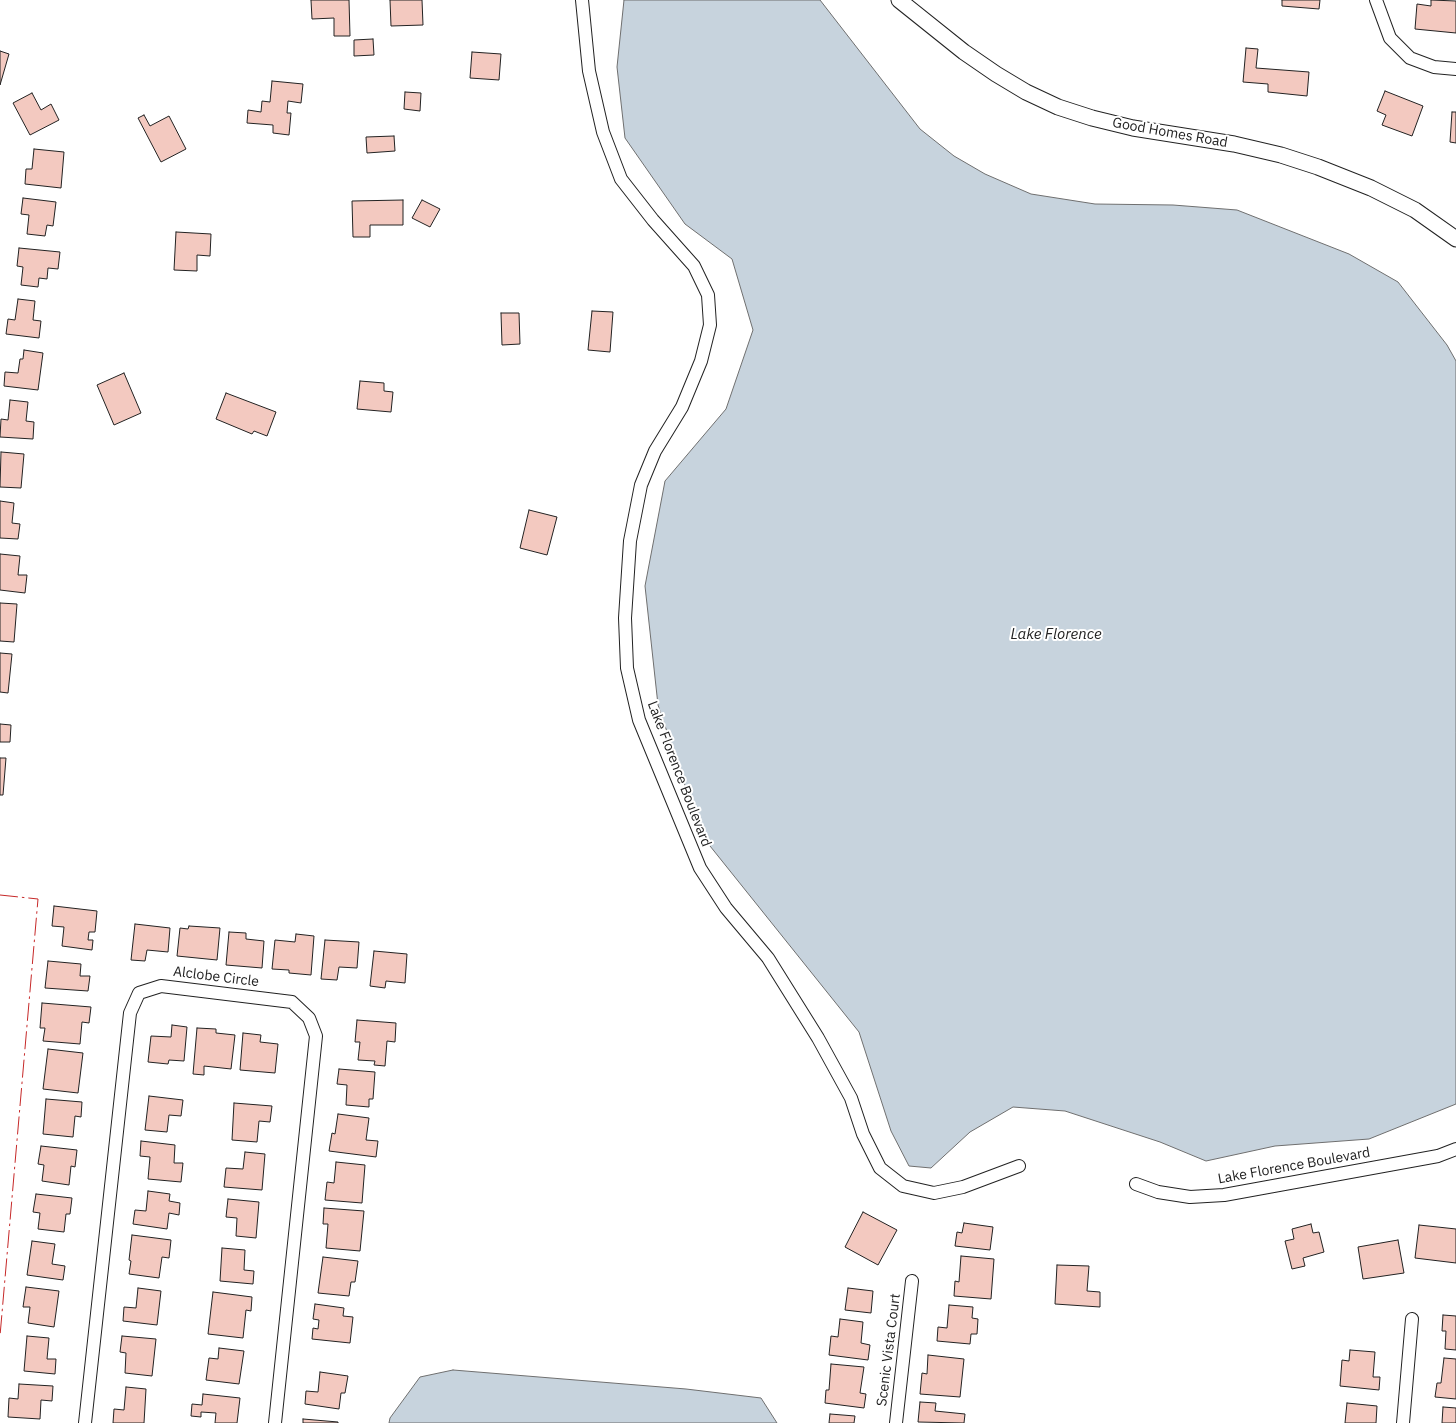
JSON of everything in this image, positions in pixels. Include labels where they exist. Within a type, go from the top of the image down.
[{"type":"street","name":"Lake Florence Boulevard","points":[[582,0],[589,70],[603,132],[621,179],[653,220],[694,266],[708,296],[710,326],[701,361],[682,407],[655,451],[641,485],[630,542],[625,618],[627,668],[639,720],[700,868],[726,908],[768,958],[818,1038],[851,1098],[862,1134],[880,1168],[904,1186],[934,1193],[963,1187],[1019,1166]]},
{"type":"street","name":"Good Homes Road","points":[[899,0],[957,47],[996,74],[1026,92],[1058,106],[1092,118],[1133,128],[1234,144],[1281,155],[1318,167],[1371,188],[1415,210],[1456,239]]},
{"type":"street","points":[[1376,0],[1390,38],[1410,58],[1434,67],[1456,69]]},
{"type":"street","name":"Alclobe Circle","points":[[85,1423],[130,1013],[139,992],[161,986],[292,1002],[309,1018],[316,1036],[275,1423]]},
{"type":"street","name":"Lake Florence Boulevard","points":[[1136,1184],[1158,1192],[1190,1197],[1224,1195],[1438,1156],[1456,1149]]},
{"type":"street","name":"Scenic Vista Court","points":[[896,1423],[912,1281]]},
{"type":"street","points":[[1403,1423],[1412,1319]]},
{"type":"water","name":"Lake Florence","points":[[624,0],[820,0],[920,129],[954,156],[985,174],[1031,194],[1095,204],[1173,205],[1237,210],[1349,254],[1398,282],[1447,345],[1456,361],[1456,1104],[1369,1139],[1275,1146],[1206,1161],[1160,1142],[1065,1111],[1013,1107],[970,1132],[931,1168],[909,1166],[891,1131],[859,1032],[702,836],[658,705],[645,586],[665,481],[726,409],[753,330],[732,259],[685,224],[625,138],[617,67]]},
{"type":"water","points":[[453,1370],[686,1389],[761,1398],[777,1423],[389,1423],[390,1418],[420,1377]]},
{"type":"building","points":[[311,0],[349,0],[350,36],[334,36],[334,18],[312,19]]},
{"type":"building","points":[[390,0],[422,0],[423,25],[391,26]]},
{"type":"building","points":[[1282,0],[1320,0],[1319,9],[1282,6]]},
{"type":"building","points":[[1431,0],[1456,1],[1456,33],[1415,29],[1417,4],[1431,6]]},
{"type":"building","points":[[373,39],[374,55],[354,56],[354,40]]},
{"type":"building","points":[[1246,48],[1258,49],[1256,68],[1309,72],[1307,96],[1268,92],[1268,84],[1243,82]]},
{"type":"building","points":[[0,51],[9,54],[0,85]]},
{"type":"building","points":[[472,52],[501,54],[499,80],[470,78]]},
{"type":"building","points":[[272,81],[303,84],[301,103],[288,101],[287,113],[291,113],[289,135],[273,133],[273,125],[247,123],[248,110],[261,112],[262,101],[270,102]]},
{"type":"building","points":[[1385,91],[1423,106],[1412,136],[1382,125],[1386,115],[1377,111]]},
{"type":"building","points":[[405,92],[421,93],[420,111],[404,109]]},
{"type":"building","points":[[32,93],[41,110],[51,104],[59,120],[30,135],[13,103]]},
{"type":"building","points":[[1452,112],[1456,112],[1456,143],[1450,142]]},
{"type":"building","points":[[144,115],[150,126],[169,116],[186,149],[161,162],[138,118]]},
{"type":"building","points":[[394,136],[395,151],[367,153],[366,137]]},
{"type":"building","points":[[34,149],[64,152],[61,188],[25,184],[26,169],[32,169]]},
{"type":"building","points":[[23,198],[56,202],[53,226],[47,225],[45,236],[27,234],[29,215],[21,214]]},
{"type":"building","points":[[403,200],[403,225],[370,225],[370,237],[353,237],[352,201]]},
{"type":"building","points":[[422,200],[440,209],[430,227],[412,218]]},
{"type":"building","points":[[176,232],[211,234],[210,256],[197,255],[197,271],[174,270]]},
{"type":"building","points":[[19,248],[60,252],[58,269],[48,268],[47,279],[39,278],[38,287],[21,285],[23,267],[17,266]]},
{"type":"building","points":[[18,299],[35,301],[33,320],[41,321],[39,338],[6,334],[8,319],[15,320]]},
{"type":"building","points":[[592,311],[613,312],[610,352],[588,350]]},
{"type":"building","points":[[501,313],[519,313],[520,344],[502,345]]},
{"type":"building","points":[[24,350],[43,353],[38,390],[4,386],[5,372],[18,373],[20,359],[23,359]]},
{"type":"building","points":[[124,373],[141,413],[114,425],[97,385]]},
{"type":"building","points":[[360,381],[384,383],[384,391],[393,392],[391,412],[357,409]]},
{"type":"building","points":[[226,393],[276,412],[267,436],[254,431],[252,434],[216,419]]},
{"type":"building","points":[[10,400],[28,402],[26,421],[34,422],[33,439],[0,437],[1,419],[8,420]]},
{"type":"building","points":[[1,452],[24,454],[21,488],[0,487]]},
{"type":"building","points":[[0,501],[14,503],[12,523],[20,524],[18,539],[0,538]]},
{"type":"building","points":[[529,510],[557,517],[547,555],[520,548]]},
{"type":"building","points":[[0,554],[20,556],[18,575],[27,575],[25,593],[0,590]]},
{"type":"building","points":[[0,603],[17,604],[14,642],[0,641]]},
{"type":"building","points":[[0,653],[12,654],[8,693],[0,692]]},
{"type":"building","points":[[0,724],[11,725],[10,742],[0,742]]},
{"type":"building","points":[[0,758],[6,758],[3,795],[0,795]]},
{"type":"building","points":[[54,906],[97,911],[95,932],[89,932],[88,940],[93,940],[92,950],[62,946],[64,927],[52,926]]},
{"type":"building","points":[[135,924],[170,928],[168,952],[147,950],[145,961],[131,960]]},
{"type":"building","points":[[189,926],[220,928],[217,960],[177,956],[180,928],[188,929]]},
{"type":"building","points":[[229,932],[246,933],[246,939],[264,941],[262,968],[226,965]]},
{"type":"building","points":[[296,934],[314,936],[311,975],[289,973],[289,970],[272,969],[275,940],[295,942]]},
{"type":"building","points":[[325,940],[359,942],[357,968],[339,967],[337,980],[321,979]]},
{"type":"building","points":[[374,951],[407,954],[405,983],[386,981],[385,988],[370,986]]},
{"type":"building","points":[[48,961],[81,964],[80,976],[90,976],[88,991],[45,988]]},
{"type":"building","points":[[42,1003],[91,1007],[89,1023],[82,1022],[80,1044],[43,1041],[45,1028],[40,1028]]},
{"type":"building","points":[[357,1020],[396,1023],[395,1042],[387,1041],[385,1066],[374,1065],[375,1061],[358,1060],[360,1042],[355,1042]]},
{"type":"building","points":[[172,1025],[187,1027],[184,1061],[169,1060],[168,1064],[148,1062],[151,1036],[171,1037]]},
{"type":"building","points":[[197,1028],[216,1029],[216,1033],[235,1035],[231,1069],[204,1066],[204,1075],[193,1074]]},
{"type":"building","points":[[243,1033],[261,1035],[260,1042],[278,1044],[275,1073],[240,1070]]},
{"type":"building","points":[[48,1049],[83,1053],[78,1093],[43,1089]]},
{"type":"building","points":[[339,1069],[375,1072],[373,1099],[369,1099],[369,1107],[346,1105],[347,1085],[337,1084]]},
{"type":"building","points":[[149,1096],[183,1100],[181,1116],[169,1115],[167,1132],[145,1130]]},
{"type":"building","points":[[46,1099],[82,1102],[81,1117],[75,1116],[73,1137],[43,1134]]},
{"type":"building","points":[[234,1103],[272,1106],[270,1122],[259,1121],[257,1142],[232,1140]]},
{"type":"building","points":[[338,1114],[369,1118],[366,1140],[378,1141],[376,1157],[329,1151],[332,1133],[335,1134]]},
{"type":"building","points":[[141,1141],[175,1145],[174,1163],[183,1163],[181,1182],[148,1179],[150,1157],[140,1156]]},
{"type":"building","points":[[41,1146],[77,1150],[75,1167],[71,1166],[69,1185],[42,1181],[44,1165],[38,1164]]},
{"type":"building","points":[[245,1152],[265,1154],[262,1190],[224,1187],[226,1168],[243,1169]]},
{"type":"building","points":[[336,1162],[365,1165],[362,1203],[325,1200],[327,1182],[334,1183]]},
{"type":"building","points":[[148,1191],[170,1194],[169,1201],[180,1203],[179,1215],[169,1213],[167,1229],[133,1224],[135,1210],[146,1211]]},
{"type":"building","points":[[36,1194],[72,1198],[70,1214],[66,1214],[64,1232],[38,1229],[40,1213],[33,1212]]},
{"type":"building","points":[[228,1199],[259,1202],[256,1238],[236,1236],[237,1218],[226,1217]]},
{"type":"building","points":[[324,1208],[364,1211],[360,1251],[326,1248],[328,1224],[323,1224]]},
{"type":"building","points":[[863,1212],[897,1230],[878,1265],[845,1247]]},
{"type":"building","points":[[964,1223],[993,1227],[990,1250],[955,1246],[957,1232],[962,1233]]},
{"type":"building","points":[[1311,1224],[1313,1233],[1319,1232],[1324,1252],[1303,1258],[1305,1266],[1292,1269],[1285,1241],[1294,1239],[1292,1229]]},
{"type":"building","points":[[1419,1225],[1456,1229],[1456,1263],[1415,1258]]},
{"type":"building","points":[[132,1235],[171,1240],[169,1258],[162,1257],[159,1278],[129,1274]]},
{"type":"building","points":[[1398,1240],[1404,1273],[1363,1279],[1358,1247]]},
{"type":"building","points":[[32,1241],[55,1244],[52,1264],[65,1266],[63,1280],[27,1275]]},
{"type":"building","points":[[222,1248],[245,1250],[244,1270],[254,1271],[253,1284],[220,1281]]},
{"type":"building","points":[[961,1256],[994,1259],[991,1299],[954,1296],[955,1281],[959,1282]]},
{"type":"building","points":[[323,1257],[358,1261],[355,1282],[351,1282],[349,1296],[318,1293]]},
{"type":"building","points":[[1057,1265],[1089,1266],[1087,1291],[1100,1292],[1100,1307],[1055,1304]]},
{"type":"building","points":[[26,1287],[59,1291],[54,1327],[28,1323],[30,1307],[23,1307]]},
{"type":"building","points":[[138,1288],[161,1291],[157,1325],[123,1321],[124,1307],[136,1308]]},
{"type":"building","points":[[848,1288],[873,1291],[871,1313],[845,1310]]},
{"type":"building","points":[[213,1292],[252,1297],[251,1311],[246,1310],[243,1338],[208,1334]]},
{"type":"building","points":[[315,1304],[344,1308],[343,1316],[353,1317],[350,1343],[312,1339],[313,1328],[318,1329],[319,1320],[313,1319]]},
{"type":"building","points":[[949,1305],[973,1307],[972,1318],[978,1319],[977,1334],[971,1334],[970,1344],[937,1341],[938,1327],[947,1328]]},
{"type":"building","points":[[1443,1315],[1456,1316],[1456,1350],[1445,1349],[1446,1331],[1442,1331]]},
{"type":"building","points":[[840,1319],[863,1322],[861,1343],[870,1345],[868,1360],[829,1355],[831,1336],[838,1337]]},
{"type":"building","points":[[27,1336],[49,1338],[47,1359],[56,1359],[55,1374],[24,1371]]},
{"type":"building","points":[[122,1336],[156,1339],[152,1376],[125,1373],[126,1353],[120,1352]]},
{"type":"building","points":[[219,1348],[244,1351],[239,1384],[206,1380],[209,1358],[218,1359]]},
{"type":"building","points":[[1350,1350],[1375,1352],[1373,1377],[1380,1377],[1379,1390],[1340,1386],[1342,1360],[1349,1361]]},
{"type":"building","points":[[928,1355],[964,1359],[960,1397],[920,1394],[922,1373],[927,1374]]},
{"type":"building","points":[[1444,1358],[1456,1359],[1456,1399],[1435,1397],[1437,1383],[1441,1383]]},
{"type":"building","points":[[831,1364],[864,1367],[860,1393],[866,1394],[864,1408],[825,1403],[826,1390],[829,1390]]},
{"type":"building","points":[[320,1372],[348,1376],[345,1393],[341,1393],[339,1409],[305,1404],[306,1391],[318,1392]]},
{"type":"building","points":[[19,1384],[53,1386],[52,1401],[41,1400],[40,1419],[8,1417],[9,1398],[18,1399]]},
{"type":"building","points":[[126,1387],[146,1389],[144,1423],[113,1423],[114,1409],[124,1410]]},
{"type":"building","points":[[203,1394],[240,1398],[237,1423],[215,1423],[216,1413],[201,1412],[201,1417],[191,1416],[192,1404],[202,1405]]},
{"type":"building","points":[[920,1402],[936,1403],[935,1411],[965,1414],[964,1423],[918,1422]]},
{"type":"building","points":[[1347,1403],[1377,1406],[1376,1423],[1345,1423]]},
{"type":"building","points":[[1443,1407],[1456,1408],[1456,1423],[1442,1423]]},
{"type":"building","points":[[830,1414],[855,1416],[854,1423],[829,1423]]},
{"type":"building","points":[[303,1419],[338,1422],[338,1423],[303,1423]]},
{"type":"power","points":[[0,895],[38,899],[0,1336]]}]
